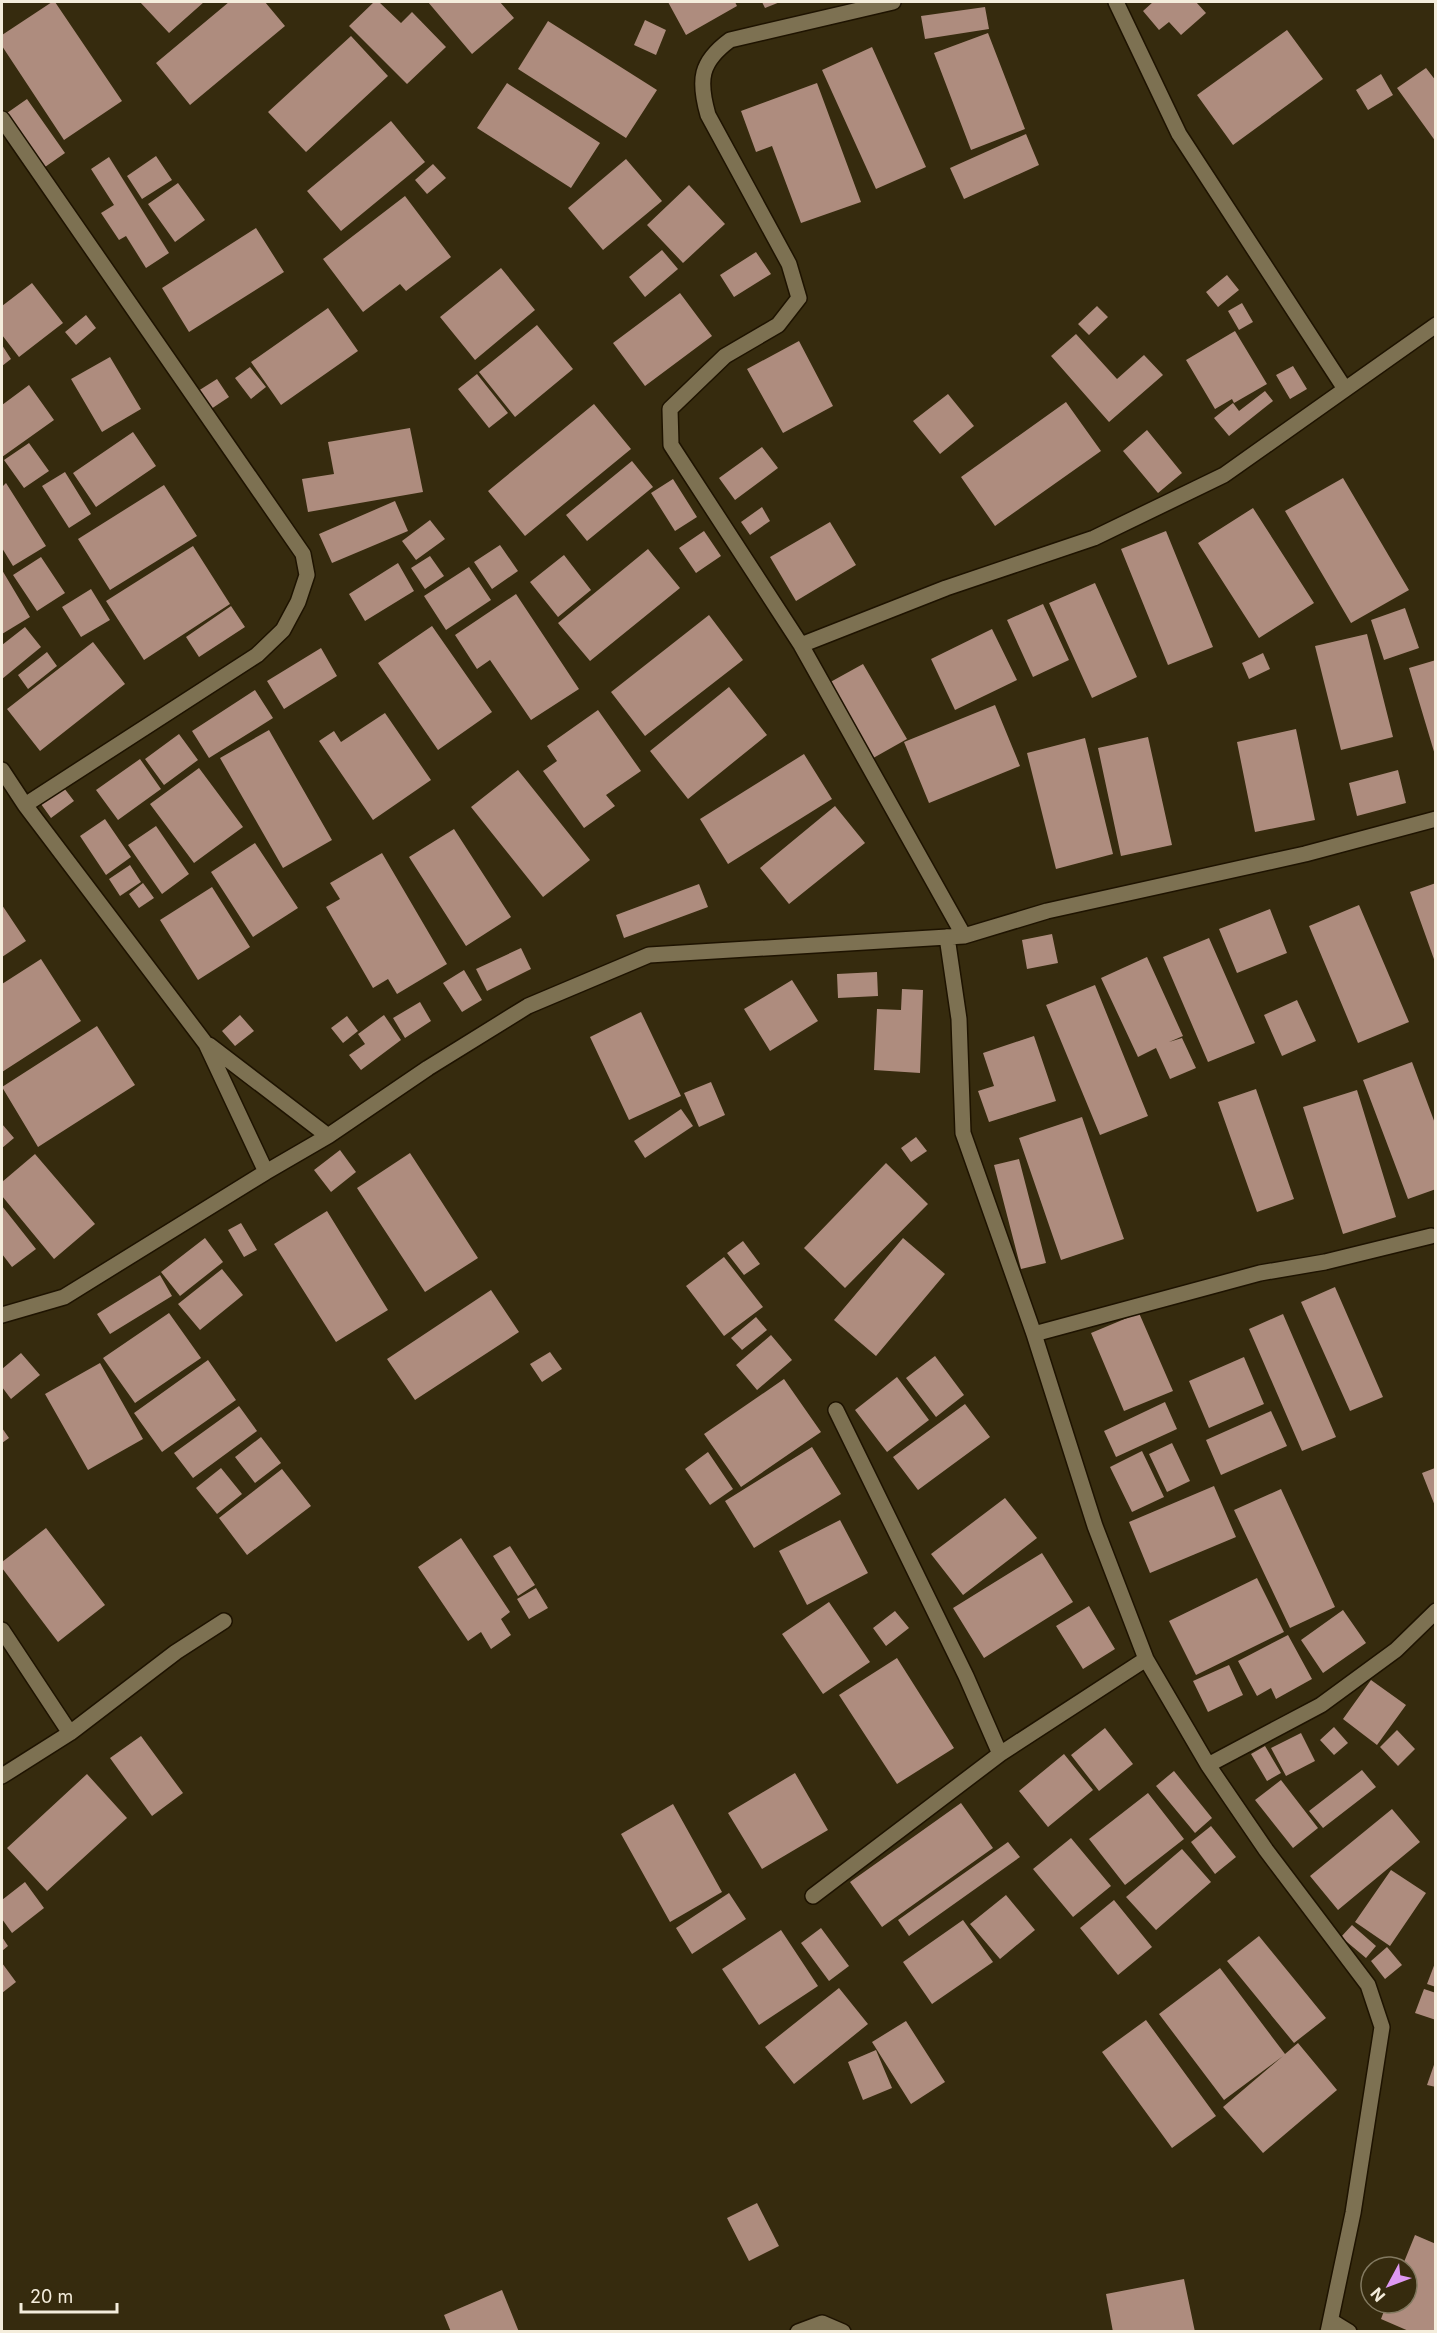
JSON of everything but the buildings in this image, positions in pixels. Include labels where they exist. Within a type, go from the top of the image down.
[{"type":"street","points":[[893,2],[730,40],[715,51],[705,68],[702,93],[708,115],[789,264],[799,298],[778,325],[725,356],[670,409],[671,444],[801,645],[964,936]]},
{"type":"street","points":[[1116,2],[1179,134],[1345,389]]},
{"type":"street","points":[[2,119],[303,554],[307,575],[298,602],[283,630],[257,655],[25,805]]},
{"type":"street","points":[[801,645],[945,588],[1094,538],[1224,475],[1436,325]]},
{"type":"street","points":[[2,770],[25,805],[207,1044],[266,1172]]},
{"type":"street","points":[[2,1315],[64,1297],[328,1136],[428,1068],[528,1006],[650,955],[964,936],[1047,911],[1305,854],[1436,819]]},
{"type":"street","points":[[947,937],[958,1019],[963,1133],[1034,1334],[1095,1526],[1146,1659],[1208,1765],[1266,1850],[1368,1985],[1382,2027],[1353,2213],[1330,2326],[1349,2331]]},
{"type":"street","points":[[207,1044],[328,1136]]},
{"type":"street","points":[[1034,1334],[1260,1273],[1325,1262],[1431,1236]]},
{"type":"street","points":[[836,1410],[966,1676],[1000,1754]]},
{"type":"street","points":[[1208,1765],[1321,1705],[1396,1650],[1436,1611]]},
{"type":"street","points":[[2,1776],[70,1733],[176,1652],[224,1621]]},
{"type":"street","points":[[2,1630],[70,1733]]},
{"type":"street","points":[[813,1896],[1000,1754],[1146,1659]]},
{"type":"street","points":[[798,2331],[822,2323],[843,2331]]}]
